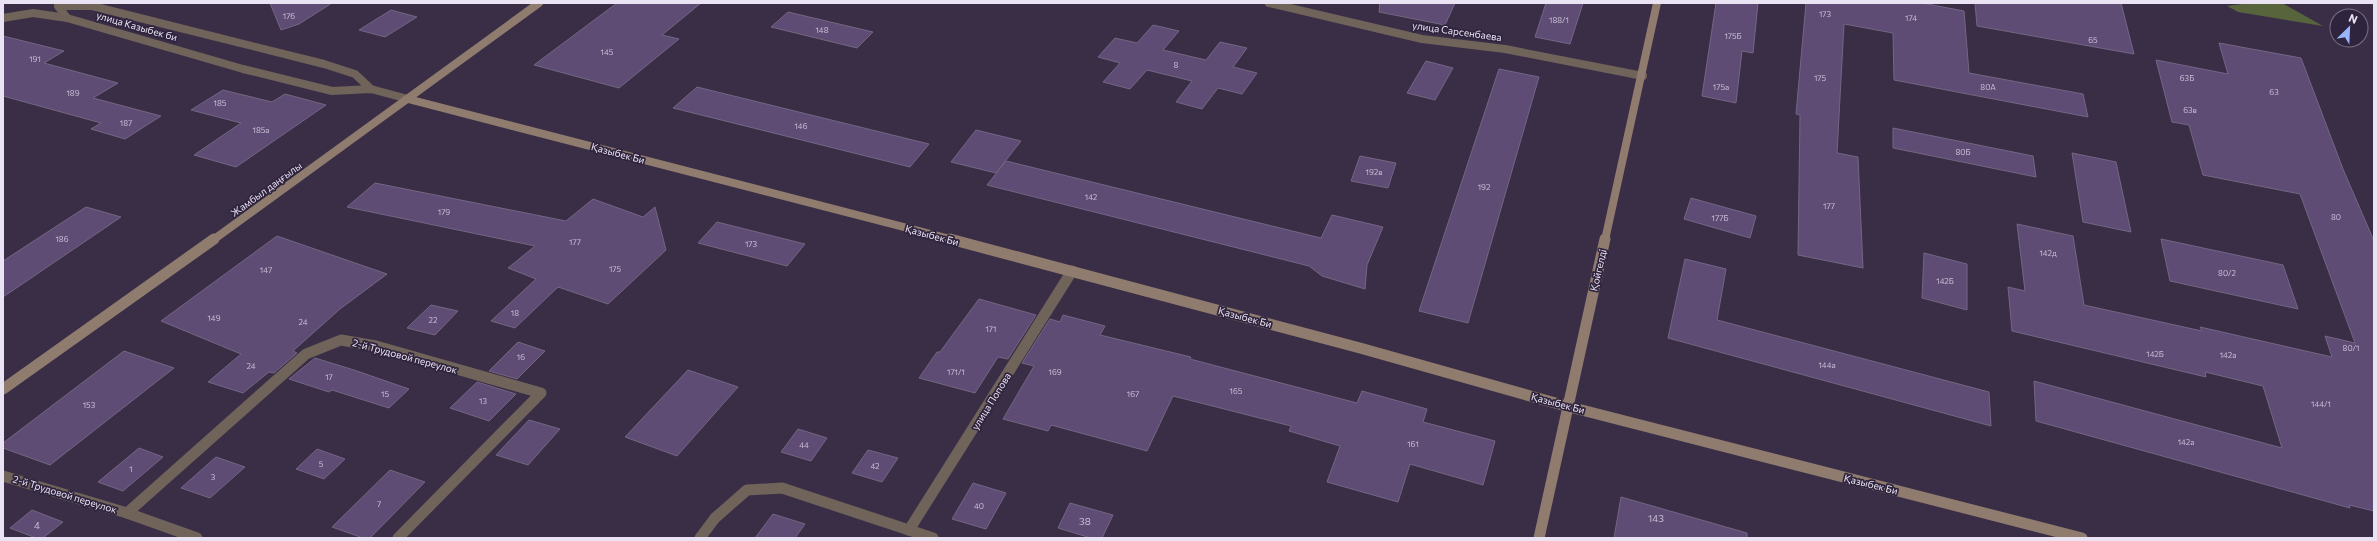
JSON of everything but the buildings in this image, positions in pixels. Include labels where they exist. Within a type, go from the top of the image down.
[{"type":"street","name":"Жамбыл даңғылы","points":[[3,389],[253,212],[539,3]]},
{"type":"street","name":"улица Сарсенбаева","points":[[1269,3],[1422,39],[1505,49],[1643,76]]},
{"type":"street","name":"Қойгелді","points":[[1539,538],[1566,406],[1643,76],[1657,3]]},
{"type":"street","name":"улица Казыбек би","points":[[370,89],[355,74],[324,64],[92,6],[58,6],[67,18],[243,69],[332,91],[370,89],[408,99]]},
{"type":"street","points":[[3,18],[33,13],[67,18]]},
{"type":"street","name":"Қазыбек Би","points":[[408,99],[1072,271],[1368,350],[1566,406],[2082,538]]},
{"type":"street","name":"улица Попова","points":[[909,530],[1072,271]]},
{"type":"street","name":"2-й Трудовой переулок","points":[[127,513],[306,354],[341,340],[376,346],[541,393],[398,538]]},
{"type":"street","name":"2-й Трудовой переулок","points":[[3,476],[127,513],[197,538]]},
{"type":"street","points":[[700,538],[715,518],[747,490],[782,488],[933,538]]},
{"type":"green space","points":[[2249,3],[2282,3],[2323,26],[2238,12],[2227,6]]}]
